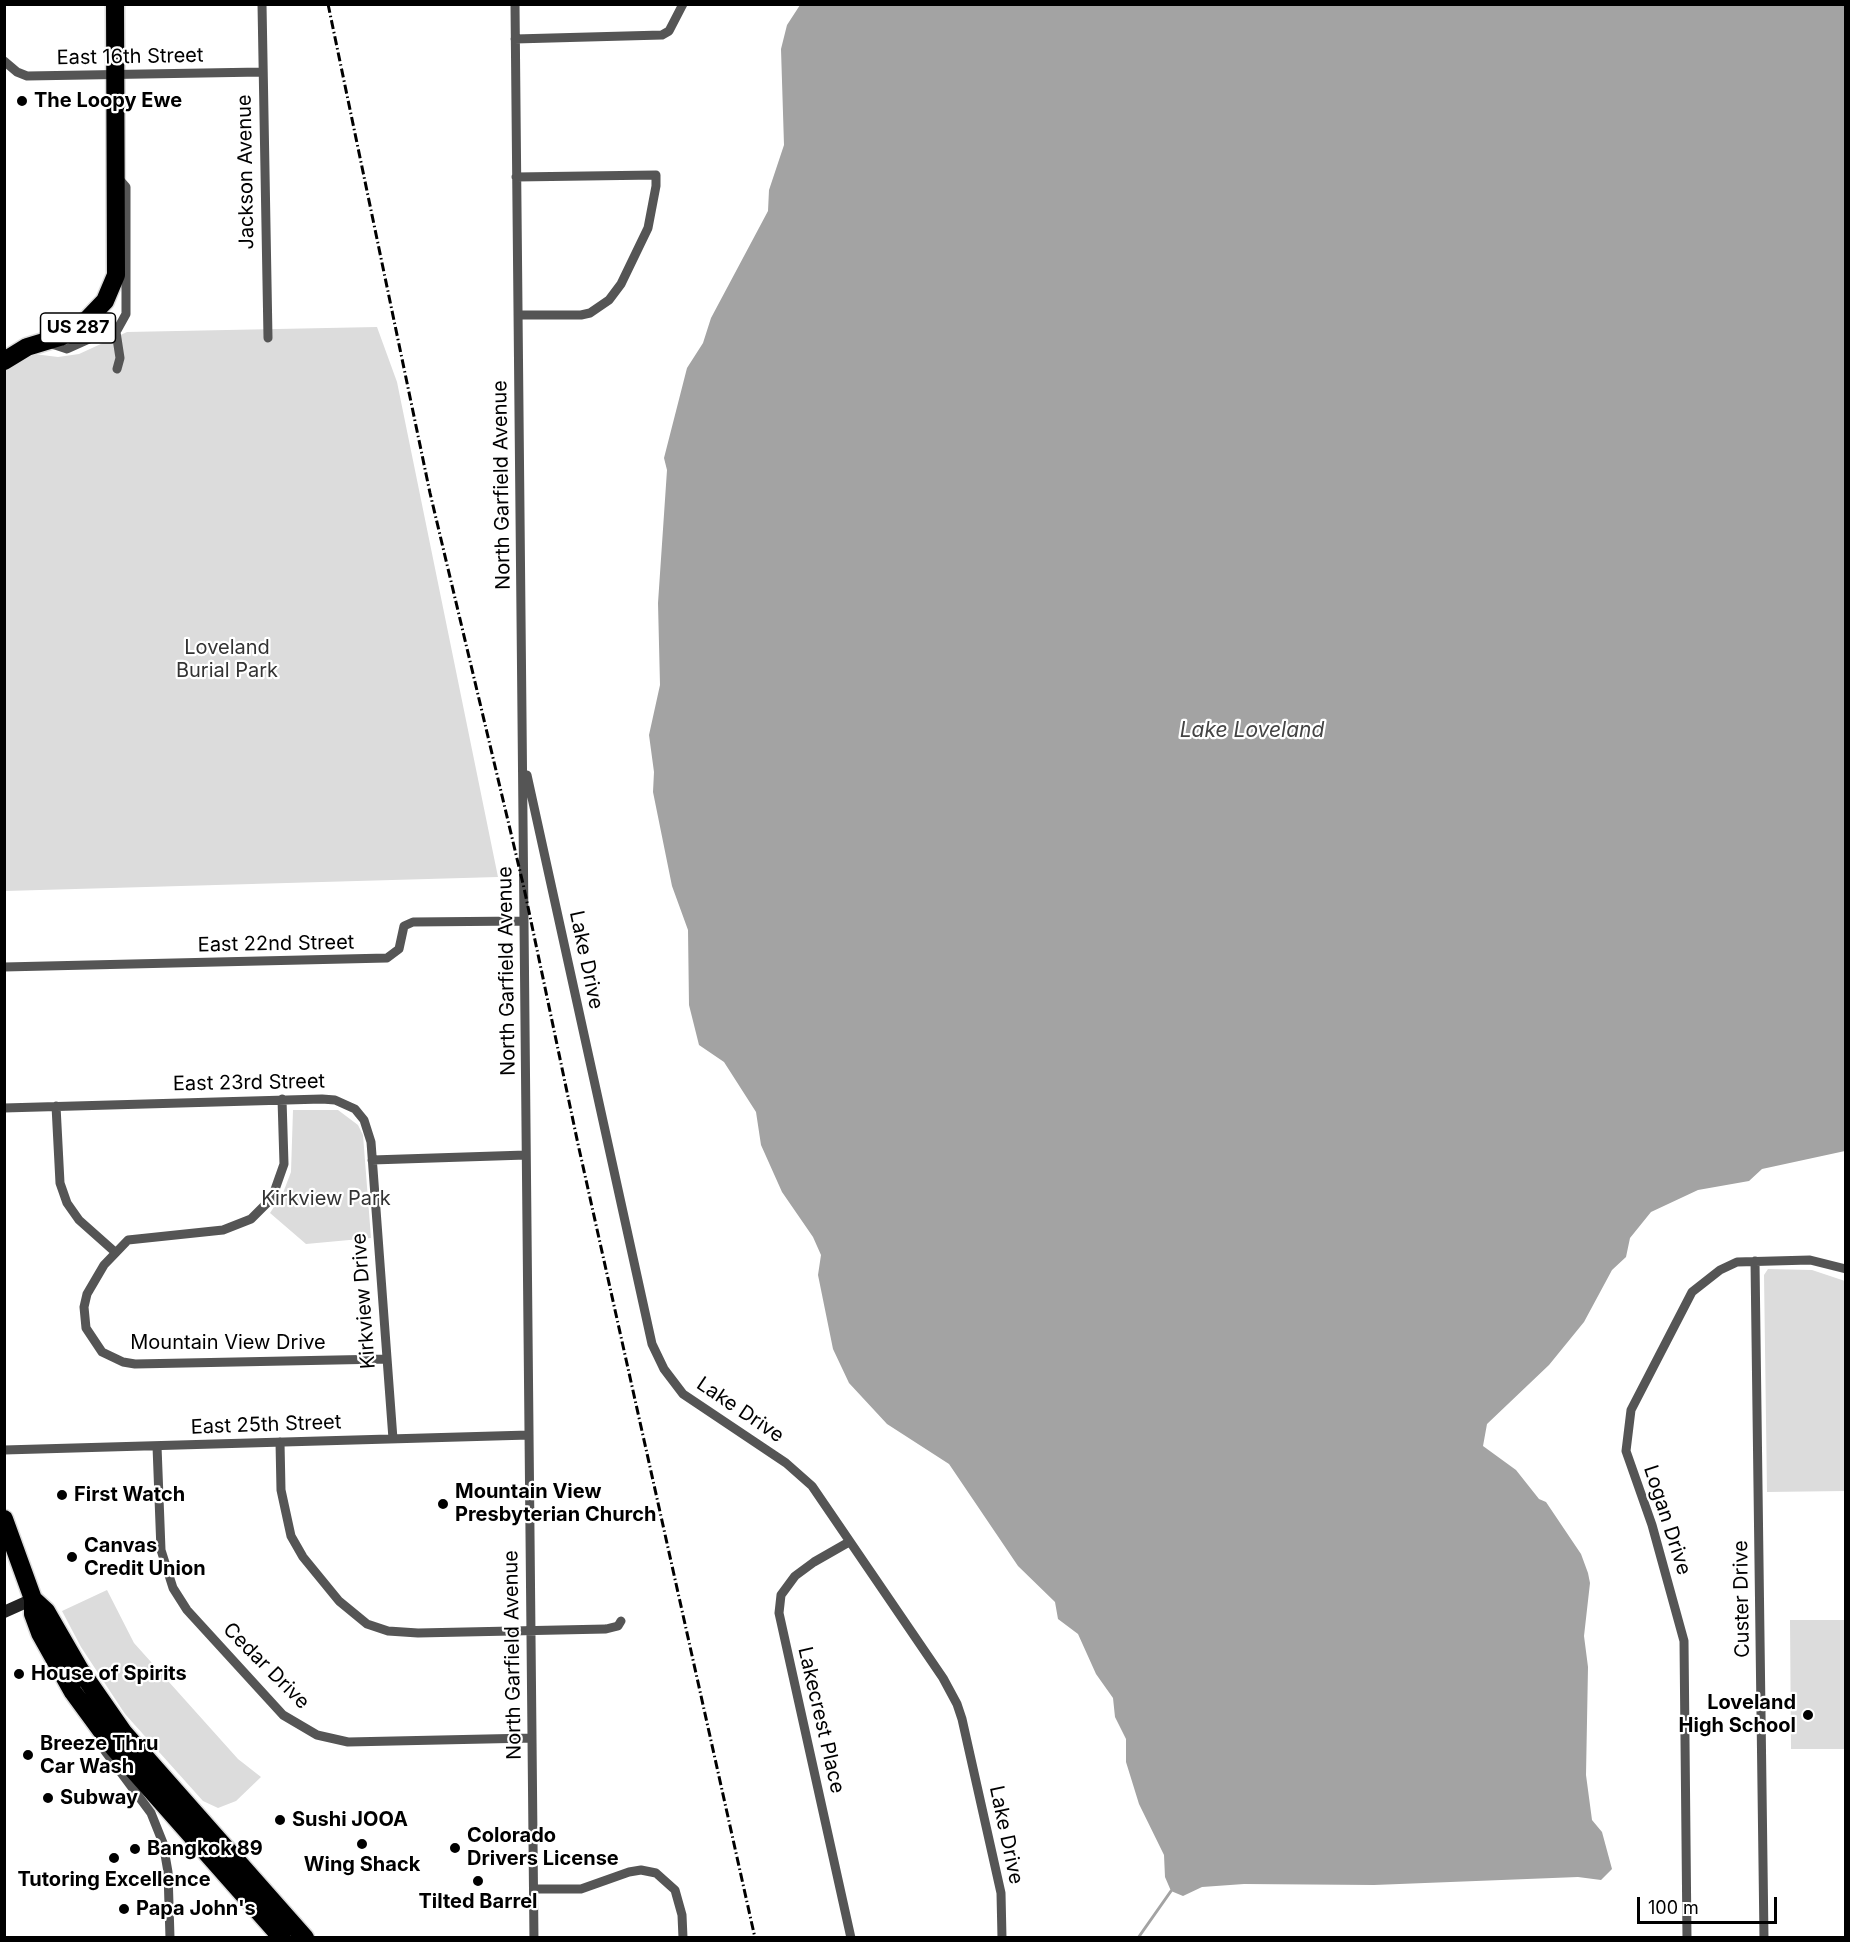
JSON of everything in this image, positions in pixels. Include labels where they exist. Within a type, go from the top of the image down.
[{"type":"highway","name":"US 287","points":[[4,361],[27,347],[46,342],[82,325],[105,301],[113,285],[117,261],[115,4]]},
{"type":"highway","points":[[4,348],[27,347]]},
{"type":"highway","points":[[4,1520],[33,1599],[33,1614],[50,1653],[104,1737],[282,1938]]},
{"type":"highway","points":[[33,1599],[46,1611],[85,1678],[123,1732],[305,1938]]},
{"type":"highway","points":[[248,1898],[273,1938]]},
{"type":"street","name":"Jackson Avenue","points":[[262,4],[268,338]]},
{"type":"street","name":"North Garfield Avenue","points":[[515,4],[534,1938]]},
{"type":"street","points":[[515,39],[662,35],[669,31],[683,4]]},
{"type":"street","name":"East 16th Street","points":[[4,61],[27,76],[262,72]]},
{"type":"street","points":[[516,177],[656,175],[648,228],[621,284],[609,300],[590,313],[581,315],[518,315]]},
{"type":"street","points":[[116,176],[126,187],[127,240],[126,314],[116,332],[120,358],[117,369]]},
{"type":"street","points":[[46,342],[67,349],[76,347],[96,336],[116,332]]},
{"type":"street","name":"Lake Drive","points":[[522,762],[645,1318],[658,1358],[683,1394],[786,1463],[805,1479],[943,1678],[957,1704],[1001,1893],[1002,1938]]},
{"type":"street","name":"East 22nd Street","points":[[4,968],[387,958],[399,949],[404,926],[413,922],[480,919],[524,921]]},
{"type":"street","name":"Mountain View Drive","points":[[282,1100],[284,1144],[282,1175],[272,1198],[258,1213],[243,1223],[223,1230],[135,1238],[115,1252],[87,1294],[84,1319],[89,1336],[102,1352],[123,1362],[153,1365],[386,1359]]},
{"type":"street","name":"East 23rd Street","points":[[4,1108],[335,1100],[355,1109],[367,1127],[372,1160]]},
{"type":"street","points":[[56,1106],[60,1183],[67,1203],[79,1220],[115,1252]]},
{"type":"street","points":[[372,1160],[526,1155]]},
{"type":"street","name":"Kirkview Drive","points":[[372,1160],[393,1439]]},
{"type":"street","name":"Logan Drive","points":[[1687,1938],[1684,1641],[1652,1526],[1628,1456],[1627,1426],[1633,1405],[1692,1292],[1728,1265],[1755,1261],[1810,1260],[1845,1268]]},
{"type":"street","name":"Custer Drive","points":[[1755,1261],[1764,1938]]},
{"type":"street","name":"East 25th Street","points":[[4,1450],[529,1435]]},
{"type":"street","points":[[280,1442],[281,1490],[291,1536],[309,1566],[359,1620],[377,1628],[398,1632],[606,1629],[618,1626],[621,1621]]},
{"type":"street","name":"Cedar Drive","points":[[157,1446],[161,1550],[173,1588],[187,1610],[283,1715],[317,1735],[348,1742],[532,1738]]},
{"type":"street","name":"Lakecrest Place","points":[[849,1542],[795,1576],[782,1596],[779,1613],[850,1938]]},
{"type":"street","points":[[4,1612],[33,1599]]},
{"type":"street","points":[[104,1737],[105,1751],[151,1813],[163,1843],[168,1872],[170,1938]]},
{"type":"street","points":[[534,1889],[581,1889],[629,1872],[641,1870],[656,1873],[675,1890],[682,1915],[683,1938]]},
{"type":"green space","name":"Loveland Burial Park","points":[[377,327],[397,382],[498,877],[5,891],[4,373],[34,354],[58,357],[79,354],[127,332]]},
{"type":"green space","name":"Kirkview Park","points":[[293,1110],[338,1110],[358,1125],[363,1135],[371,1238],[306,1244],[270,1213],[283,1193],[291,1172]]},
{"type":"green space","points":[[1768,1269],[1812,1270],[1845,1281],[1845,1491],[1767,1492],[1764,1275]]},
{"type":"green space","points":[[107,1590],[134,1643],[238,1759],[261,1777],[236,1801],[218,1808],[203,1801],[125,1714],[81,1647],[62,1611]]},
{"type":"green space","points":[[1790,1620],[1845,1620],[1845,1749],[1791,1749]]},
{"type":"water","name":"Lake Loveland","points":[[800,5],[1845,5],[1845,1151],[1762,1169],[1749,1181],[1698,1190],[1651,1212],[1630,1238],[1626,1257],[1612,1270],[1584,1322],[1549,1365],[1487,1424],[1483,1446],[1516,1470],[1539,1499],[1546,1502],[1581,1554],[1588,1573],[1590,1583],[1584,1636],[1588,1667],[1586,1775],[1592,1820],[1602,1832],[1612,1869],[1601,1880],[1578,1877],[1374,1885],[1244,1884],[1202,1887],[1183,1896],[1171,1891],[1165,1877],[1164,1855],[1139,1804],[1126,1762],[1126,1739],[1115,1717],[1113,1698],[1096,1674],[1078,1634],[1058,1619],[1055,1602],[1018,1566],[949,1464],[887,1424],[849,1383],[833,1349],[818,1275],[821,1255],[813,1237],[782,1192],[761,1145],[756,1112],[724,1062],[699,1045],[689,1005],[688,930],[672,886],[653,792],[654,772],[649,735],[660,685],[658,603],[667,470],[664,458],[687,368],[703,343],[711,318],[768,211],[769,190],[784,145],[781,49],[787,25]]},
{"type":"waterway","points":[[1138,1938],[1171,1891]]},
{"type":"railway","points":[[328,4],[430,493],[524,888],[578,1144],[755,1938]]},
{"type":"place","name":"The Loopy Ewe","points":[[22,101]]},
{"type":"place","name":"First Watch","points":[[62,1495]]},
{"type":"place","name":"Mountain View Presbyterian Church","points":[[443,1504]]},
{"type":"place","name":"Canvas Credit Union","points":[[72,1557]]},
{"type":"place","name":"House of Spirits","points":[[19,1674]]},
{"type":"place","name":"Loveland High School","points":[[1808,1715]]},
{"type":"place","name":"Breeze Thru Car Wash","points":[[28,1755]]},
{"type":"place","name":"Subway","points":[[48,1798]]},
{"type":"place","name":"Sushi JOOA","points":[[280,1820]]},
{"type":"place","name":"Wing Shack","points":[[362,1844]]},
{"type":"place","name":"Colorado Drivers License","points":[[455,1848]]},
{"type":"place","name":"Bangkok 89","points":[[135,1849]]},
{"type":"place","name":"Tutoring Excellence","points":[[114,1858]]},
{"type":"place","name":"Tilted Barrel","points":[[478,1881]]},
{"type":"place","name":"Papa John's","points":[[124,1909]]}]
